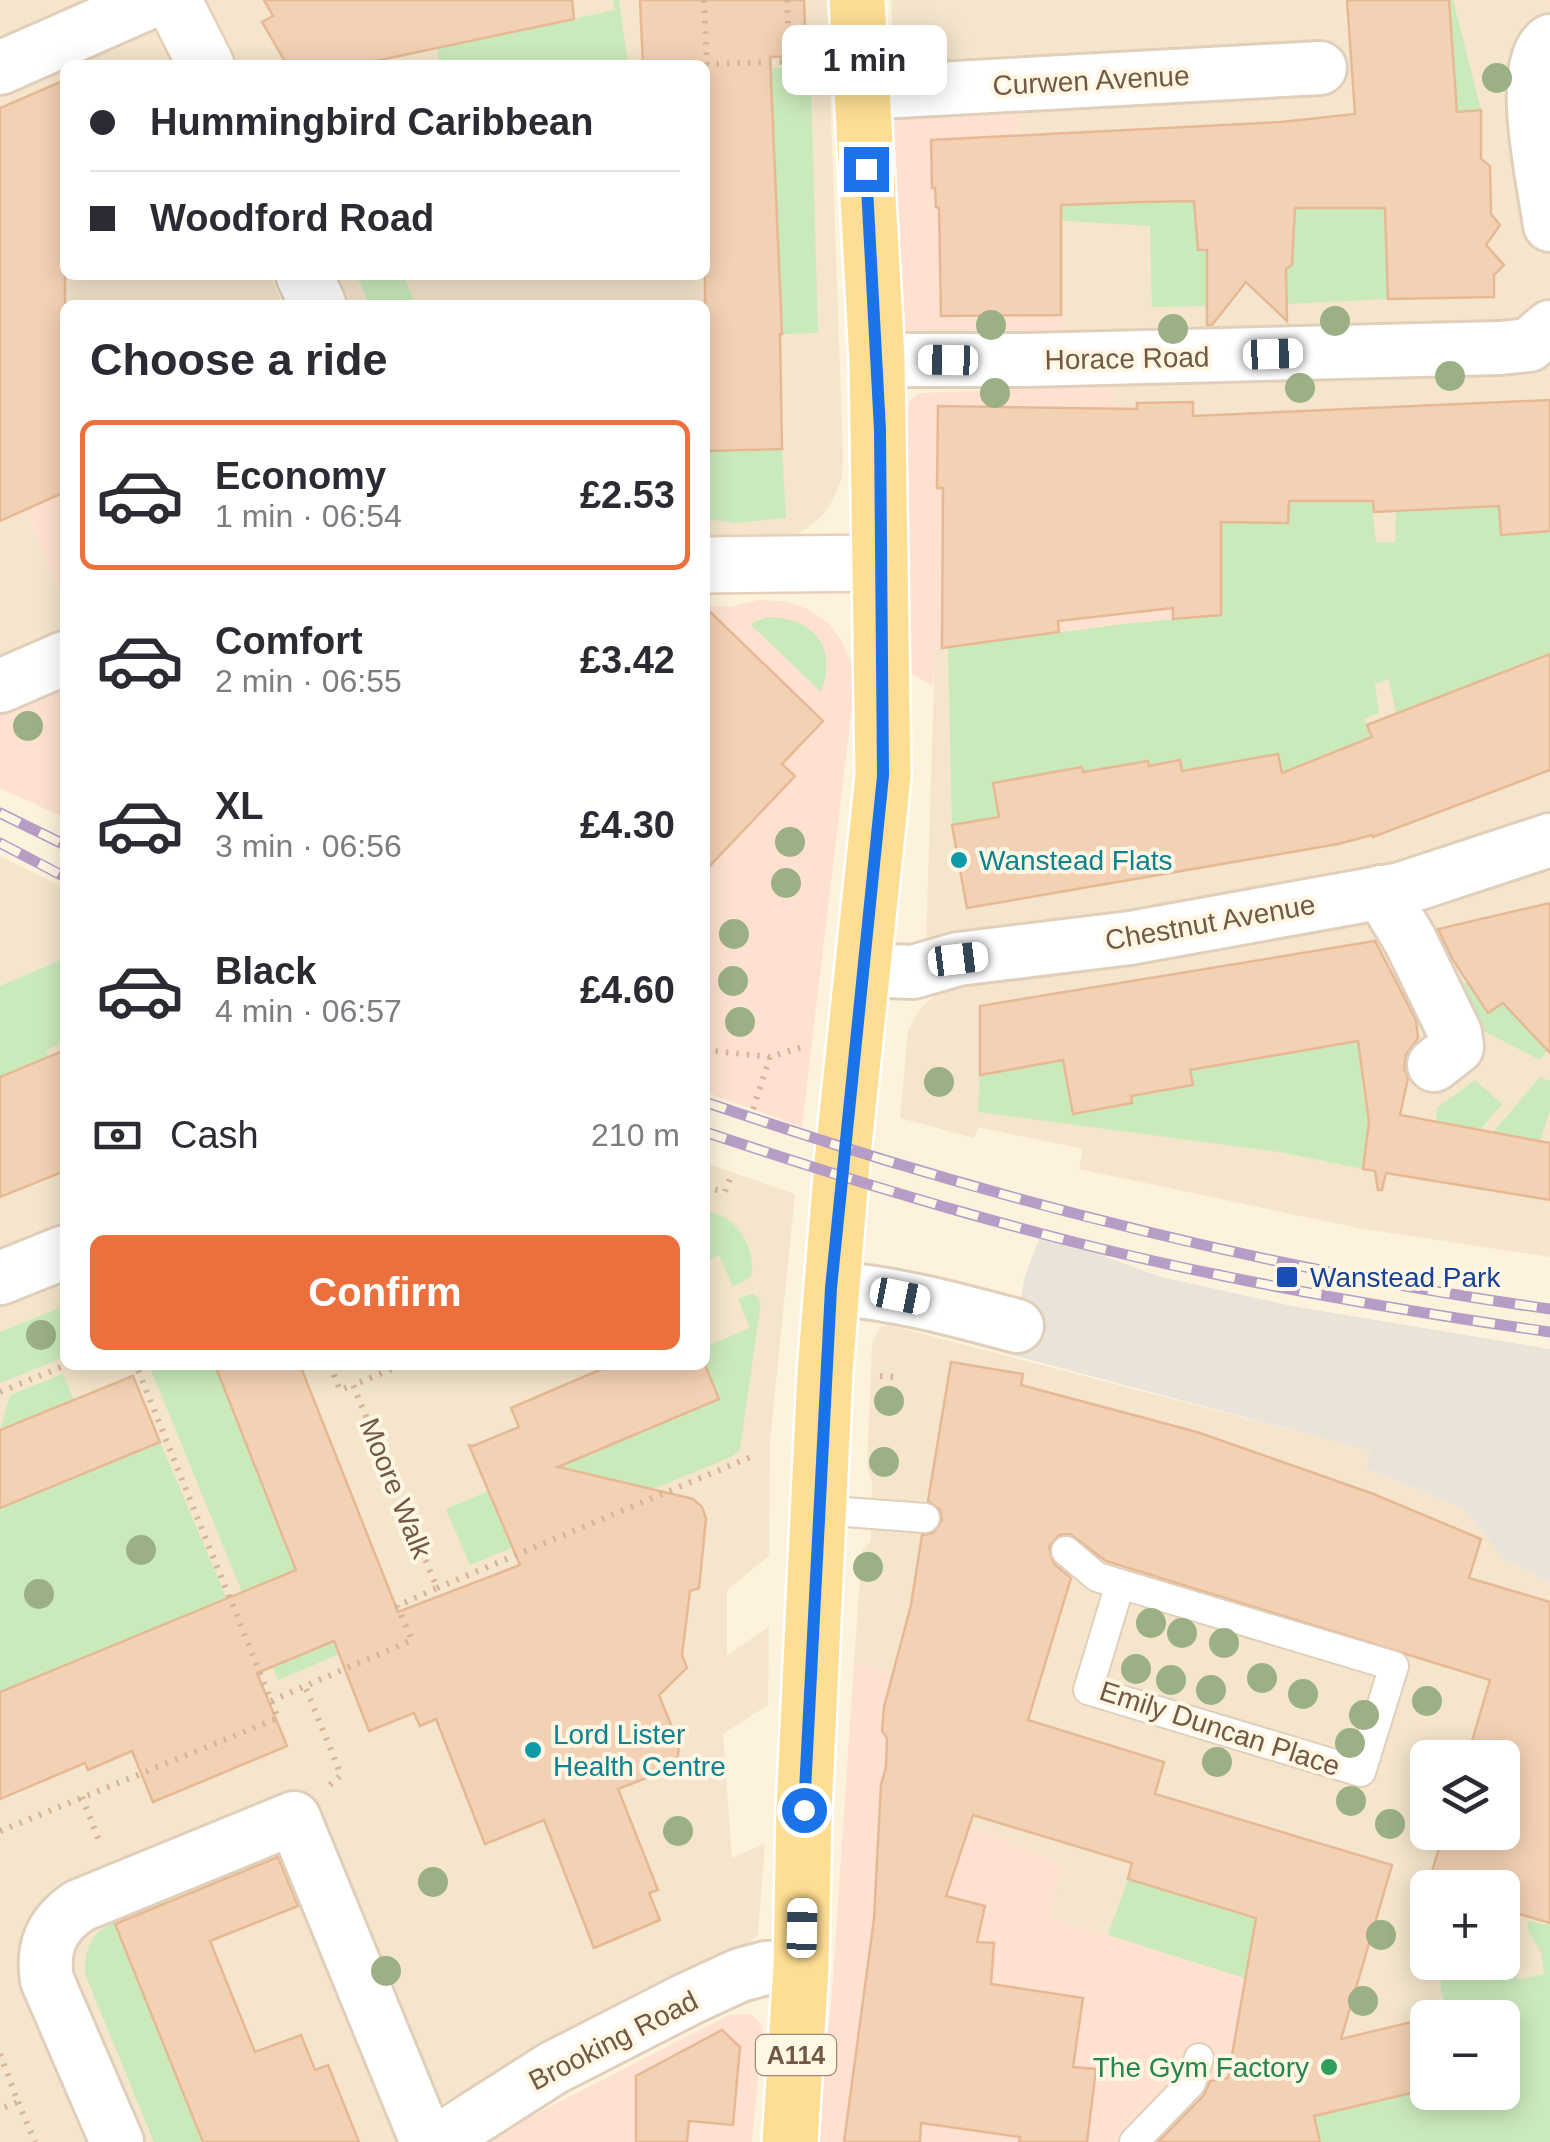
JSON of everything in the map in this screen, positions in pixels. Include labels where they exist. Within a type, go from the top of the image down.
[{"type":"main road","points":[[173,0],[203,60]]},
{"type":"main road","name":"A114","points":[[790,2142],[831,1288],[883,776],[878,360],[857,0]]},
{"type":"main road","points":[[710,565],[880,564]]},
{"type":"street","points":[[0,68],[154,0]]},
{"type":"street","points":[[1550,41],[1544,44],[1535,64],[1532,92],[1550,226]]},
{"type":"street","name":"Curwen Avenue","points":[[862,92],[1320,68]]},
{"type":"street","name":"Horace Road","points":[[878,360],[1500,348],[1529,344],[1550,327]]},
{"type":"street","points":[[0,686],[60,660]]},
{"type":"street","name":"Chestnut Avenue","points":[[863,970],[913,972],[958,959],[1130,938],[1401,889],[1550,840]]},
{"type":"street","points":[[1381,892],[1410,940],[1455,1034],[1459,1058]]},
{"type":"street","points":[[0,1278],[60,1254]]},
{"type":"street","points":[[831,1288],[907,1297],[1016,1326]]},
{"type":"street","points":[[117,2142],[47,1980],[44,1964],[52,1932],[79,1906],[294,1818],[426,2142]]},
{"type":"street","name":"Brooking Road","points":[[437,2142],[553,2068],[688,1999],[740,1975],[766,1968],[801,1968]]},
{"type":"lane","points":[[819,1510],[925,1518]]},
{"type":"lane","name":"Emily Duncan Place","points":[[1066,1550],[1097,1577],[1394,1666],[1361,1772],[1088,1690],[1120,1584]]},
{"type":"lane","points":[[1134,2142],[1191,2082],[1199,2058]]},
{"type":"path","points":[[704,0],[707,60]]},
{"type":"path","points":[[787,0],[789,51]]},
{"type":"path","points":[[710,64],[770,63]]},
{"type":"path","points":[[710,1051],[770,1057],[802,1046]]},
{"type":"path","points":[[753,1109],[770,1057]]},
{"type":"path","points":[[710,1188],[725,1192],[732,1173]]},
{"type":"path","points":[[0,1392],[60,1367]]},
{"type":"path","points":[[0,1830],[278,1718],[138,1370]]},
{"type":"path","points":[[332,1370],[340,1390],[353,1385]]},
{"type":"path","name":"Moore Walk","points":[[306,1686],[412,1640],[398,1606],[437,1588],[353,1385],[390,1370]]},
{"type":"path","points":[[873,1375],[898,1377]]},
{"type":"path","points":[[437,1588],[753,1456]]},
{"type":"path","points":[[271,1700],[306,1686],[341,1775],[294,1818]]},
{"type":"path","points":[[0,2054],[35,2142]]},
{"type":"path","points":[[0,2109],[18,2102]]},
{"type":"shaded area","points":[[0,0],[87,0],[0,40]]},
{"type":"shaded area","points":[[198,0],[827,0],[843,456],[842,478],[822,516],[781,541],[710,539],[710,300],[340,300],[330,280],[710,280],[710,60],[227,60]]},
{"type":"shaded area","points":[[891,0],[1550,0],[1550,1257],[1358,1228],[1079,1169],[1083,1149],[978,1127],[974,1138],[900,1118],[908,1031],[919,1010],[943,988],[926,945],[935,649],[1221,615],[1113,417],[1114,385],[1062,388],[1061,334],[1019,167],[1019,107],[938,108],[937,57],[929,57],[928,62],[917,66],[903,65],[894,58]]},
{"type":"shaded area","points":[[152,25],[173,60],[60,60]]},
{"type":"shaded area","points":[[60,60],[60,280],[272,280],[281,300],[60,300],[60,311],[0,385],[0,83]]},
{"type":"shaded area","points":[[1019,106],[1019,168],[1061,221],[1061,334],[913,338],[901,321],[894,123],[902,115]]},
{"type":"shaded area","points":[[0,385],[60,479],[60,593],[0,449]]},
{"type":"shaded area","points":[[1114,385],[1113,417],[1221,476],[1221,615],[942,647],[935,649],[933,686],[912,674],[907,408],[910,400],[919,393]]},
{"type":"shaded area","points":[[0,449],[60,593],[60,660],[0,686]]},
{"type":"shaded area","points":[[758,600],[784,601],[808,609],[829,624],[852,665],[854,689],[802,1127],[710,1094],[710,606]]},
{"type":"shaded area","points":[[60,660],[60,816],[0,788],[0,686]]},
{"type":"shaded area","points":[[0,856],[60,886],[60,1370],[710,1370],[710,1165],[795,1194],[770,1442],[769,1556],[727,1590],[727,1656],[769,1626],[768,1705],[723,1734],[732,1858],[765,1843],[758,1934],[750,1943],[434,2107],[414,2142],[0,2142]]},
{"type":"shaded area","points":[[1041,1233],[1161,1277],[1292,1306],[1550,1349],[1550,1583],[1505,1560],[1465,1509],[1367,1469],[1371,1451],[1012,1355],[1024,1279]]},
{"type":"shaded area","points":[[888,1325],[1372,1451],[1368,1470],[1465,1509],[1505,1560],[1550,1583],[1550,2142],[1153,2142],[1209,2081],[1228,2078],[1245,1977],[1049,1918],[1062,1864],[969,1826],[992,1700],[854,1662],[862,1551],[871,1541],[872,1483],[867,1468],[872,1344],[880,1327]]},
{"type":"shaded area","points":[[854,1662],[993,1700],[969,1826],[1062,1864],[1050,1918],[1245,1977],[1228,2078],[1209,2081],[1153,2142],[815,2142],[831,2008]]},
{"type":"shaded area","points":[[749,2014],[763,2028],[752,2142],[481,2142],[729,2015]]},
{"type":"green space","points":[[613,0],[619,0],[627,60],[439,60],[436,45],[615,10]]},
{"type":"green space","points":[[1387,0],[1453,0],[1481,110],[1456,112]]},
{"type":"green space","points":[[803,67],[804,84],[811,89],[818,333],[782,334],[770,68]]},
{"type":"green space","points":[[1415,145],[1388,273],[1388,299],[1287,304],[1286,269],[1292,265],[1293,254],[1287,248],[1207,249],[1207,306],[1152,307],[1150,226],[999,217],[1087,188],[1088,204],[1112,203],[1112,188],[1283,203]]},
{"type":"green space","points":[[358,280],[406,280],[413,300],[368,300]]},
{"type":"green space","points":[[782,449],[786,518],[736,523],[710,520],[710,451]]},
{"type":"green space","points":[[1432,463],[1498,490],[1501,534],[1550,464],[1550,655],[1397,718],[1389,679],[1375,684],[1379,713],[1364,718],[1372,737],[1339,750],[1342,759],[1285,791],[1278,754],[1260,757],[1253,797],[1246,759],[1183,777],[1180,761],[1149,766],[1147,761],[1004,841],[952,825],[948,647],[1221,615],[1221,476],[1233,522],[1288,523],[1289,474],[1370,490],[1376,542],[1395,543],[1396,512],[1432,510]]},
{"type":"green space","points":[[766,617],[797,622],[818,637],[826,661],[821,692],[750,624]]},
{"type":"green space","points":[[60,960],[60,1044],[46,1050],[56,1074],[29,1065],[0,1077],[0,986]]},
{"type":"green space","points":[[1468,982],[1488,1012],[1503,1003],[1534,1037],[1550,1022],[1550,1053],[1547,1051],[1540,1060],[1474,1026],[1453,986]]},
{"type":"green space","points":[[1182,1030],[1294,1053],[1417,1030],[1418,1044],[1385,1063],[1386,1075],[1361,1080],[1369,1122],[1363,1169],[1279,1152],[978,1112],[980,1075],[1026,1067],[1061,1049],[1074,1114],[1132,1103],[1131,1096],[1192,1085]]},
{"type":"green space","points":[[1540,1077],[1550,1081],[1550,1110],[1540,1141],[1493,1132]]},
{"type":"green space","points":[[1475,1080],[1502,1104],[1480,1130],[1436,1122],[1437,1108]]},
{"type":"green space","points":[[710,1213],[725,1218],[742,1234],[751,1255],[751,1277],[733,1287],[719,1255],[710,1259]]},
{"type":"green space","points":[[753,1293],[761,1302],[740,1449],[733,1456],[470,1565],[446,1509],[488,1491],[500,1517],[539,1475],[719,1399],[707,1370],[710,1345],[750,1328],[738,1299]]},
{"type":"green space","points":[[59,1308],[60,1359],[0,1383],[0,1332]]},
{"type":"green space","points":[[151,1370],[217,1370],[305,1592],[308,1651],[336,1640],[342,1653],[278,1680]]},
{"type":"green space","points":[[63,1374],[74,1400],[0,1430],[10,1395]]},
{"type":"green space","points":[[160,1442],[227,1599],[0,1692],[0,1508]]},
{"type":"green space","points":[[1128,1879],[1313,1935],[1295,1994],[1108,1935]]},
{"type":"green space","points":[[1528,1921],[1550,1925],[1550,2142],[1320,2142],[1313,2116],[1410,2093],[1410,2110],[1520,2110],[1520,2000],[1445,2000],[1441,1980],[1520,1980],[1544,1974],[1541,1952],[1527,1929]]},
{"type":"green space","points":[[115,1922],[203,2142],[154,2142],[85,1974],[91,1942]]},
{"type":"building","points":[[264,0],[572,0],[574,19],[381,60],[284,60],[262,22],[273,16]]},
{"type":"building","points":[[640,0],[804,0],[806,56],[770,57],[782,334],[782,449],[710,451],[710,300],[705,300],[705,280],[710,280],[710,60],[643,60]]},
{"type":"building","points":[[1347,0],[1449,0],[1457,112],[1481,110],[1481,159],[1490,166],[1491,214],[1500,225],[1486,245],[1504,265],[1494,275],[1494,297],[1388,299],[1385,208],[1295,208],[1292,265],[1286,269],[1287,321],[1246,282],[1212,325],[1207,325],[1207,250],[1198,250],[1194,201],[1141,202],[1061,205],[1061,315],[941,316],[939,208],[932,188],[931,140],[1281,122],[1355,114]]},
{"type":"building","points":[[60,82],[60,280],[65,280],[65,300],[60,300],[60,494],[0,521],[0,108]]},
{"type":"building","points":[[1550,400],[1550,531],[1501,535],[1499,506],[1374,512],[1373,501],[1289,501],[1288,523],[1221,522],[1221,615],[1173,619],[1173,608],[1058,621],[1059,632],[942,648],[943,488],[937,488],[938,406],[1137,409],[1137,403],[1193,402],[1193,416]]},
{"type":"building","points":[[710,612],[823,721],[782,764],[795,776],[710,866]]},
{"type":"building","points":[[1550,654],[1550,770],[1373,837],[967,908],[952,825],[999,817],[993,783],[1082,767],[1083,772],[1148,761],[1149,766],[1180,760],[1182,771],[1278,754],[1282,773],[1372,737],[1367,725]]},
{"type":"building","points":[[1550,903],[1550,1053],[1503,1003],[1488,1013],[1438,929]]},
{"type":"building","points":[[1375,941],[1416,1020],[1418,1038],[1406,1055],[1404,1068],[1408,1078],[1400,1115],[1550,1143],[1550,1200],[1386,1173],[1382,1190],[1378,1190],[1375,1171],[1363,1169],[1369,1122],[1358,1041],[1190,1070],[1193,1085],[1131,1096],[1132,1103],[1073,1114],[1063,1060],[980,1075],[980,1006]]},
{"type":"building","points":[[60,1052],[60,1173],[0,1197],[0,1077]]},
{"type":"building","points":[[951,1362],[1023,1374],[1021,1385],[1197,1432],[1371,1493],[1481,1539],[1469,1578],[1550,1602],[1550,1923],[1520,1914],[1520,1870],[1432,1870],[1439,1850],[1520,1850],[1520,1740],[1472,1740],[1490,1680],[1106,1561],[1070,1534],[1059,1535],[1049,1547],[1054,1564],[1071,1578],[1028,1720],[1164,1762],[1155,1794],[1392,1865],[1341,2039],[1410,2022],[1410,2093],[1314,2116],[1320,2142],[1158,2142],[1204,2095],[1210,2081],[1228,2078],[1256,1918],[1128,1879],[1132,1863],[973,1815],[946,1896],[985,1906],[977,1942],[994,1943],[991,1984],[1083,1998],[1073,2067],[1096,2069],[1087,2142],[1019,2142],[1020,2137],[921,2123],[920,2142],[844,2142],[874,1919],[881,1785],[886,1767],[884,1707],[911,1605],[922,1535],[933,1533],[942,1520],[940,1510],[928,1501]]},
{"type":"building","points":[[217,1370],[302,1370],[398,1612],[520,1565],[469,1445],[519,1427],[511,1408],[599,1370],[707,1370],[719,1399],[558,1467],[693,1499],[702,1507],[706,1519],[699,1588],[690,1591],[682,1655],[687,1668],[659,1695],[679,1745],[677,1766],[618,1789],[658,1890],[649,1893],[660,1920],[594,1948],[544,1820],[485,1844],[436,1719],[420,1726],[414,1713],[369,1731],[334,1641],[257,1673],[287,1746],[153,1802],[132,1751],[88,1770],[85,1763],[0,1799],[0,1692],[296,1570]]},
{"type":"building","points":[[133,1376],[160,1442],[0,1508],[0,1430]]},
{"type":"building","points":[[278,1857],[298,1906],[210,1941],[255,2052],[301,2035],[315,2070],[328,2065],[359,2142],[203,2142],[115,1924]]},
{"type":"building","points":[[722,2030],[740,2047],[733,2125],[689,2121],[687,2142],[636,2142],[636,2076]]},
{"type":"railway","points":[[0,813],[60,843]]},
{"type":"railway","points":[[0,843],[60,874]]},
{"type":"railway","points":[[710,1104],[913,1168],[1123,1226],[1335,1273],[1550,1309]]},
{"type":"railway","points":[[710,1134],[896,1193],[1089,1246],[1302,1291],[1550,1332]]},
{"type":"place","name":"Wanstead Flats","points":[[959,860]]},
{"type":"place","name":"Wanstead Park","points":[[1287,1277]]},
{"type":"place","name":"Lord Lister Health Centre","points":[[533,1750]]},
{"type":"place","name":"The Gym Factory","points":[[1329,2067]]},
{"type":"route","points":[[804,1810],[831,1288],[883,776],[880,430],[866,169]]}]
